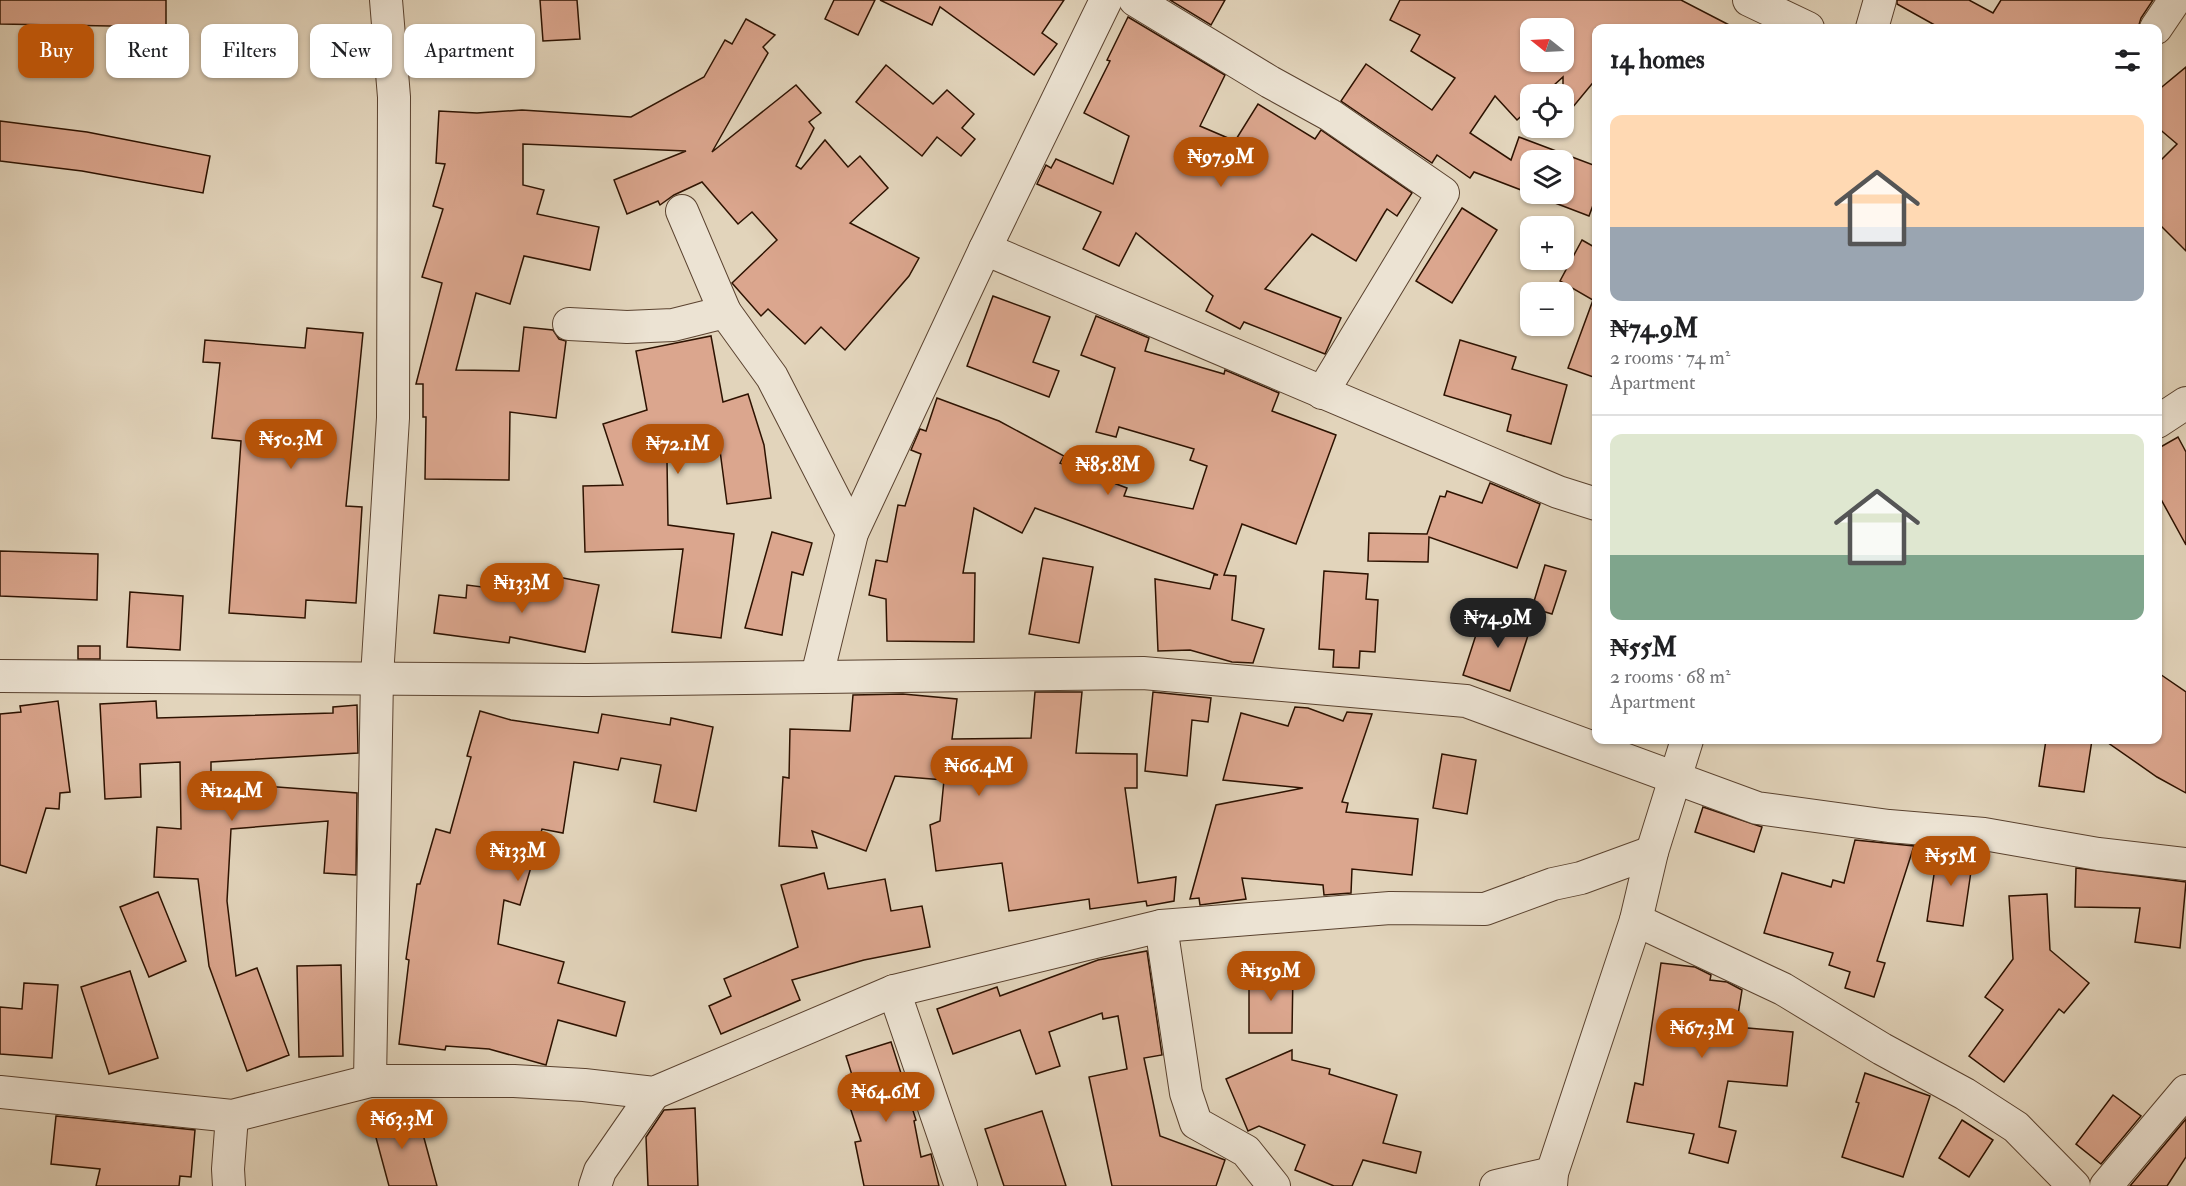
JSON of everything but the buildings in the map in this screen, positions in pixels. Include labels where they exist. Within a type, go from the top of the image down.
[{"type":"street","points":[[370,1081],[377,677],[393,418],[394,97],[386,0]]},
{"type":"street","points":[[817,676],[852,533],[985,249],[1106,0]]},
{"type":"street","points":[[1136,0],[1270,82],[1330,115],[1443,193],[1322,393]]},
{"type":"street","points":[[1749,0],[1800,24]]},
{"type":"street","points":[[1873,24],[1880,0]]},
{"type":"street","points":[[2159,24],[2175,0]]},
{"type":"street","points":[[682,211],[725,312],[772,377],[852,533]]},
{"type":"street","points":[[985,249],[1558,492],[1592,503]]},
{"type":"street","points":[[569,324],[627,327],[673,325],[725,312]]},
{"type":"street","points":[[2162,419],[2186,403]]},
{"type":"street","points":[[0,676],[587,680],[1143,674],[1466,700],[1757,808],[1889,826],[1984,834],[2098,854],[2186,864]]},
{"type":"street","points":[[1496,1186],[1552,1180],[1636,920],[1652,852],[1686,744]]},
{"type":"street","points":[[0,1092],[232,1116],[370,1081],[514,1081],[585,1085],[654,1093],[894,992],[1161,926],[1390,908],[1485,909],[1652,852]]},
{"type":"street","points":[[1636,920],[1783,989],[1882,1049],[1965,1094],[2016,1127],[2074,1186]]},
{"type":"street","points":[[1161,926],[1186,1094],[1196,1123],[1246,1151],[1274,1186]]},
{"type":"street","points":[[894,992],[961,1186]]},
{"type":"street","points":[[2106,1186],[2186,1091]]},
{"type":"street","points":[[595,1186],[600,1171],[654,1093]]},
{"type":"street","points":[[229,1186],[232,1116]]}]
